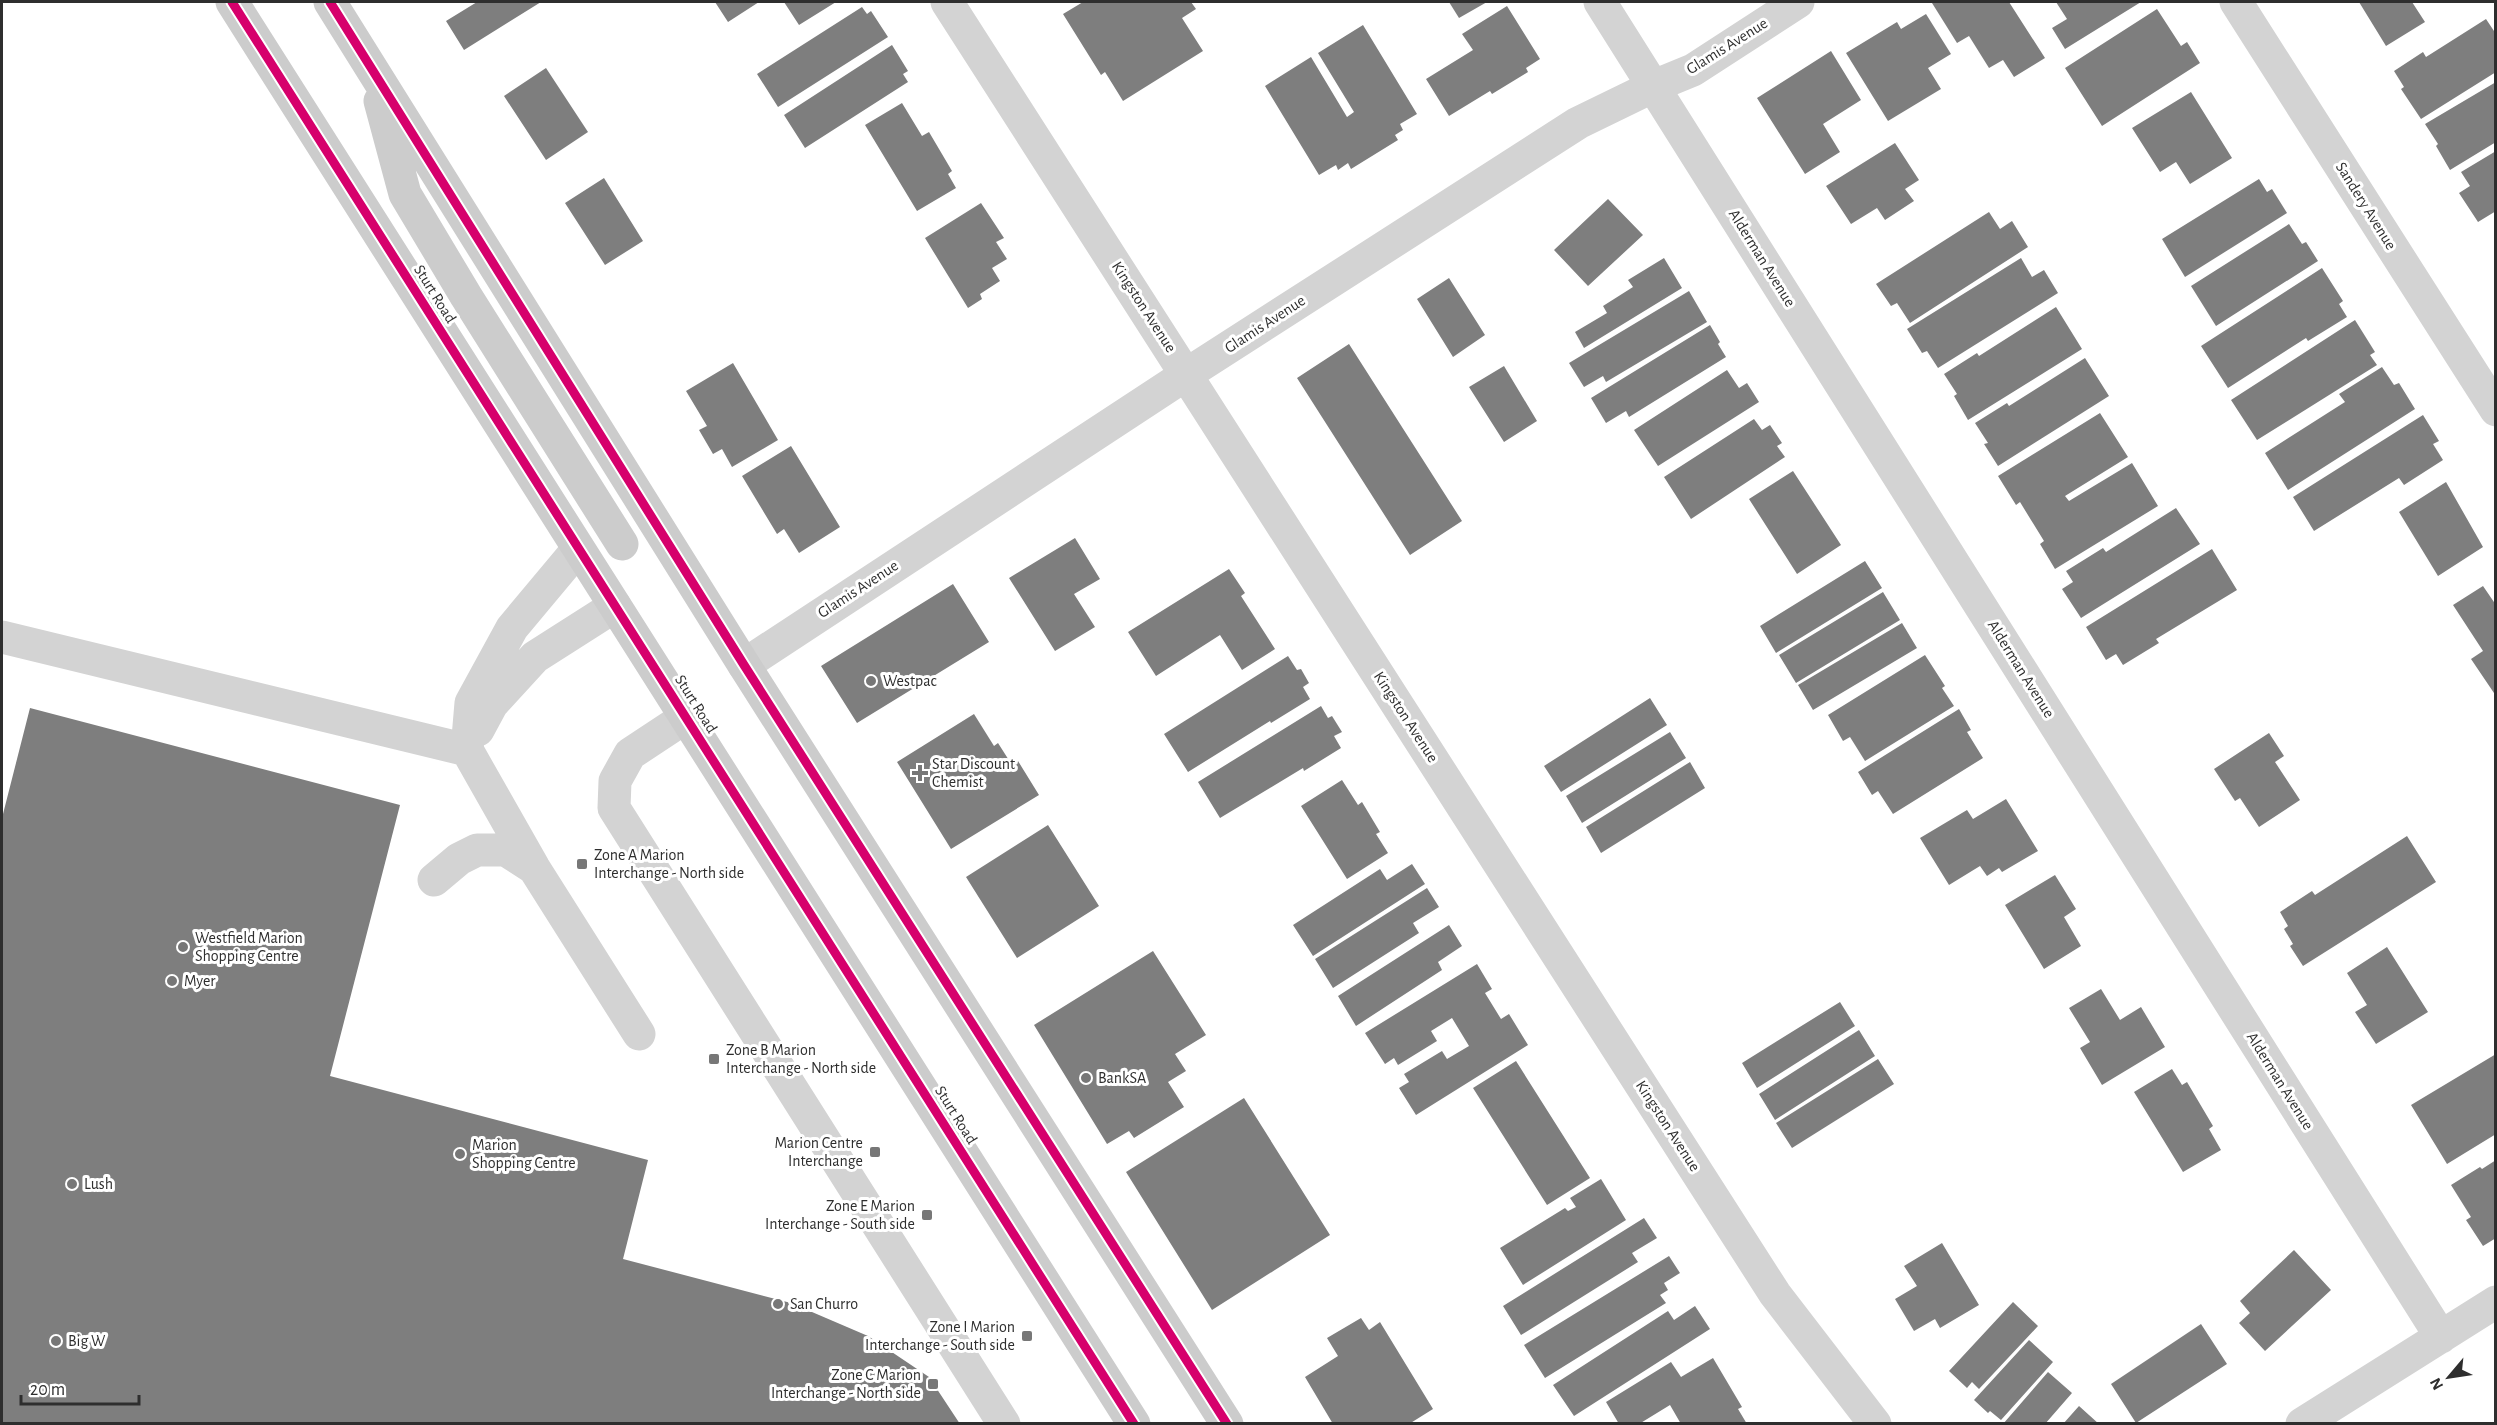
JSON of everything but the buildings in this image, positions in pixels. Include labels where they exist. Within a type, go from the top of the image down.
[{"type":"main road","name":"Sturt Road","points":[[232,2],[1134,1424]]},
{"type":"main road","points":[[330,2],[744,664],[1227,1424]]},
{"type":"main road","points":[[371,68],[405,194],[622,544]]},
{"type":"street","name":"Kingston Avenue","points":[[948,2],[1775,1294],[1875,1424]]},
{"type":"street","name":"Alderman Avenue","points":[[1600,2],[2441,1337]]},
{"type":"street","name":"Glamis Avenue","points":[[744,664],[1187,374],[1578,123],[1692,70],[1798,2]]},
{"type":"street","name":"Sandery Avenue","points":[[2236,2],[2496,410]]},
{"type":"street","points":[[578,549],[512,628],[471,703],[467,750],[534,868],[639,1034]]},
{"type":"street","points":[[467,750],[492,704],[535,657],[615,606]]},
{"type":"street","points":[[2,637],[467,750]]},
{"type":"street","points":[[686,717],[630,754],[615,781],[614,807],[1004,1424]]},
{"type":"street","points":[[434,880],[459,859],[477,850],[506,850],[534,868]]},
{"type":"street","points":[[2302,1424],[2496,1302]]},
{"type":"cycle path","points":[[232,2],[1134,1424]]},
{"type":"cycle path","points":[[330,2],[744,665],[1227,1424]]},
{"type":"place","name":"Westpac","points":[[871,681]]},
{"type":"place","name":"Star Discount Chemist","points":[[920,773]]},
{"type":"place","name":"Zone A Marion Interchange - North side","points":[[582,864]]},
{"type":"place","name":"Westfield Marion Shopping Centre","points":[[183,947]]},
{"type":"place","name":"Myer","points":[[172,981]]},
{"type":"place","name":"Zone B Marion Interchange - North side","points":[[714,1059]]},
{"type":"place","name":"BankSA","points":[[1086,1078]]},
{"type":"place","name":"Marion Centre Interchange","points":[[875,1152]]},
{"type":"place","name":"Marion Shopping Centre","points":[[460,1154]]},
{"type":"place","name":"Lush","points":[[72,1184]]},
{"type":"place","name":"Zone E Marion Interchange - South side","points":[[927,1215]]},
{"type":"place","name":"San Churro","points":[[778,1304]]},
{"type":"place","name":"Zone I Marion Interchange - South side","points":[[1027,1336]]},
{"type":"place","name":"Big W","points":[[56,1341]]},
{"type":"place","name":"Zone C Marion Interchange - North side","points":[[933,1384]]}]
